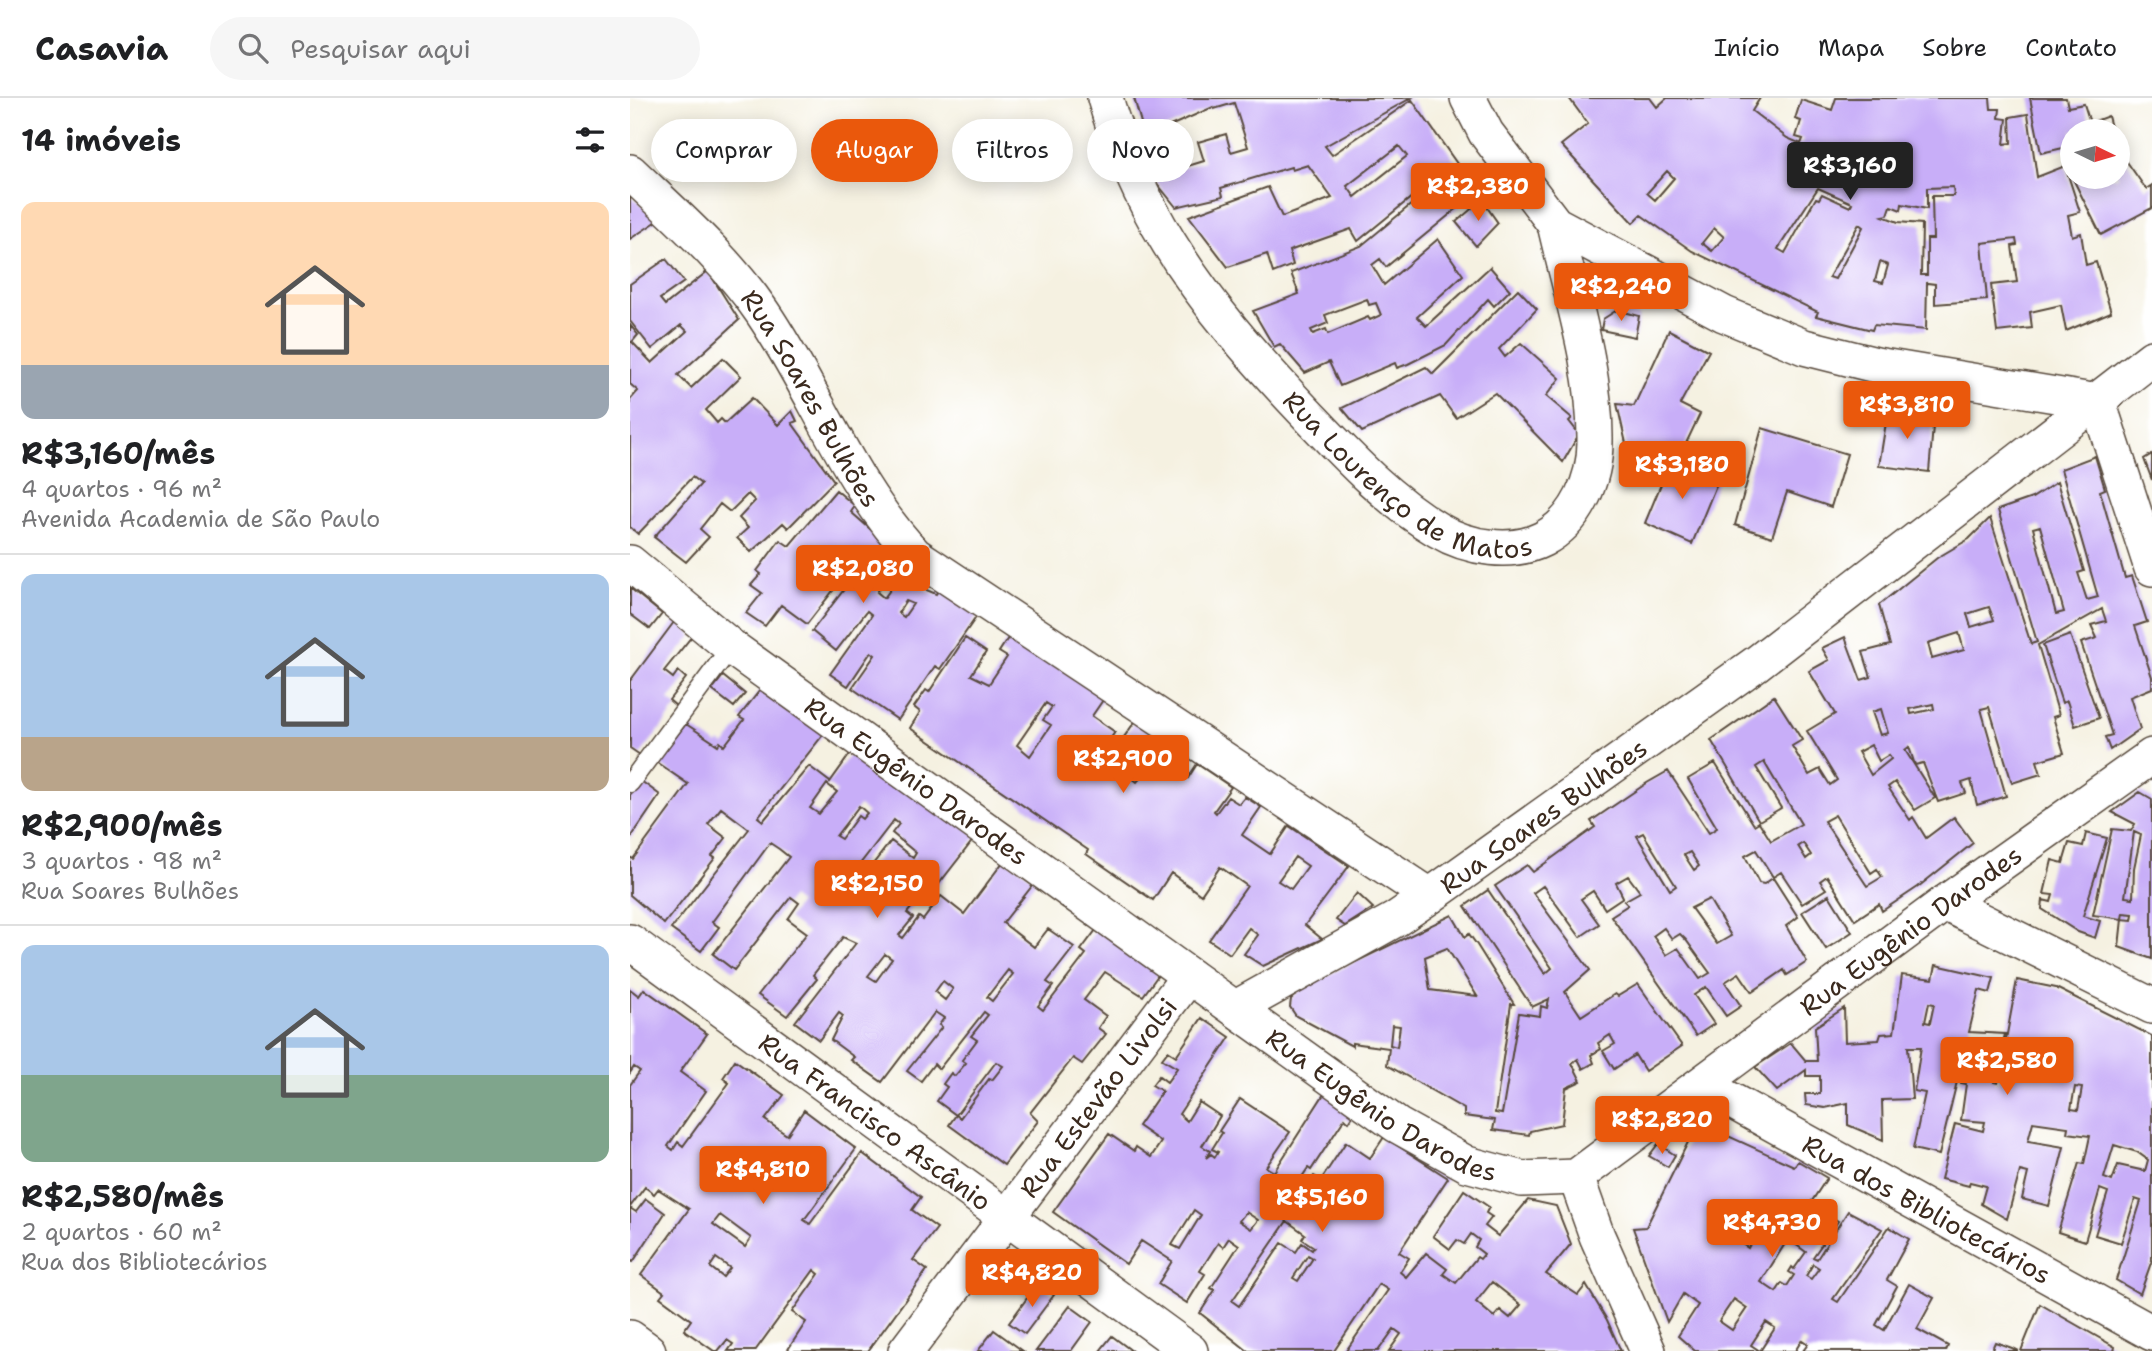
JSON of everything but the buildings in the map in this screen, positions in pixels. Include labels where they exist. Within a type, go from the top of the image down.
[{"type":"street","name":"Rua Lourenço de Matos","points":[[1105,98],[1114,130],[1167,240],[1239,341],[1360,471],[1439,530],[1484,548],[1529,547],[1562,530],[1584,497],[1587,484],[1595,443],[1587,365],[1555,224]]},
{"type":"street","points":[[1468,98],[1486,133],[1555,224],[1724,314],[1804,347],[1876,365],[2098,402],[2152,568]]},
{"type":"street","name":"Rua Soares Bulhões","points":[[630,172],[734,275],[763,312],[868,498],[915,555],[1430,897],[1757,663],[2152,358]]},
{"type":"street","name":"Rua Eugênio Darodes","points":[[630,563],[731,647],[1397,1125],[1467,1164],[1522,1179],[1576,1177],[1945,903],[2152,756]]},
{"type":"street","points":[[1236,1008],[1396,919],[1430,897]]},
{"type":"street","points":[[1945,903],[2152,1006]]},
{"type":"street","name":"Rua Francisco Ascânio","points":[[630,942],[1189,1351]]},
{"type":"street","name":"Rua Estevão Livolsi","points":[[906,1351],[1189,976]]},
{"type":"street","name":"Rua dos Bibliotecários","points":[[1703,1085],[2152,1333]]},
{"type":"street","points":[[1576,1177],[1597,1236],[1648,1351]]},
{"type":"street","points":[[630,1338],[648,1351]]},
{"type":"lane","points":[[630,783],[731,647]]}]
